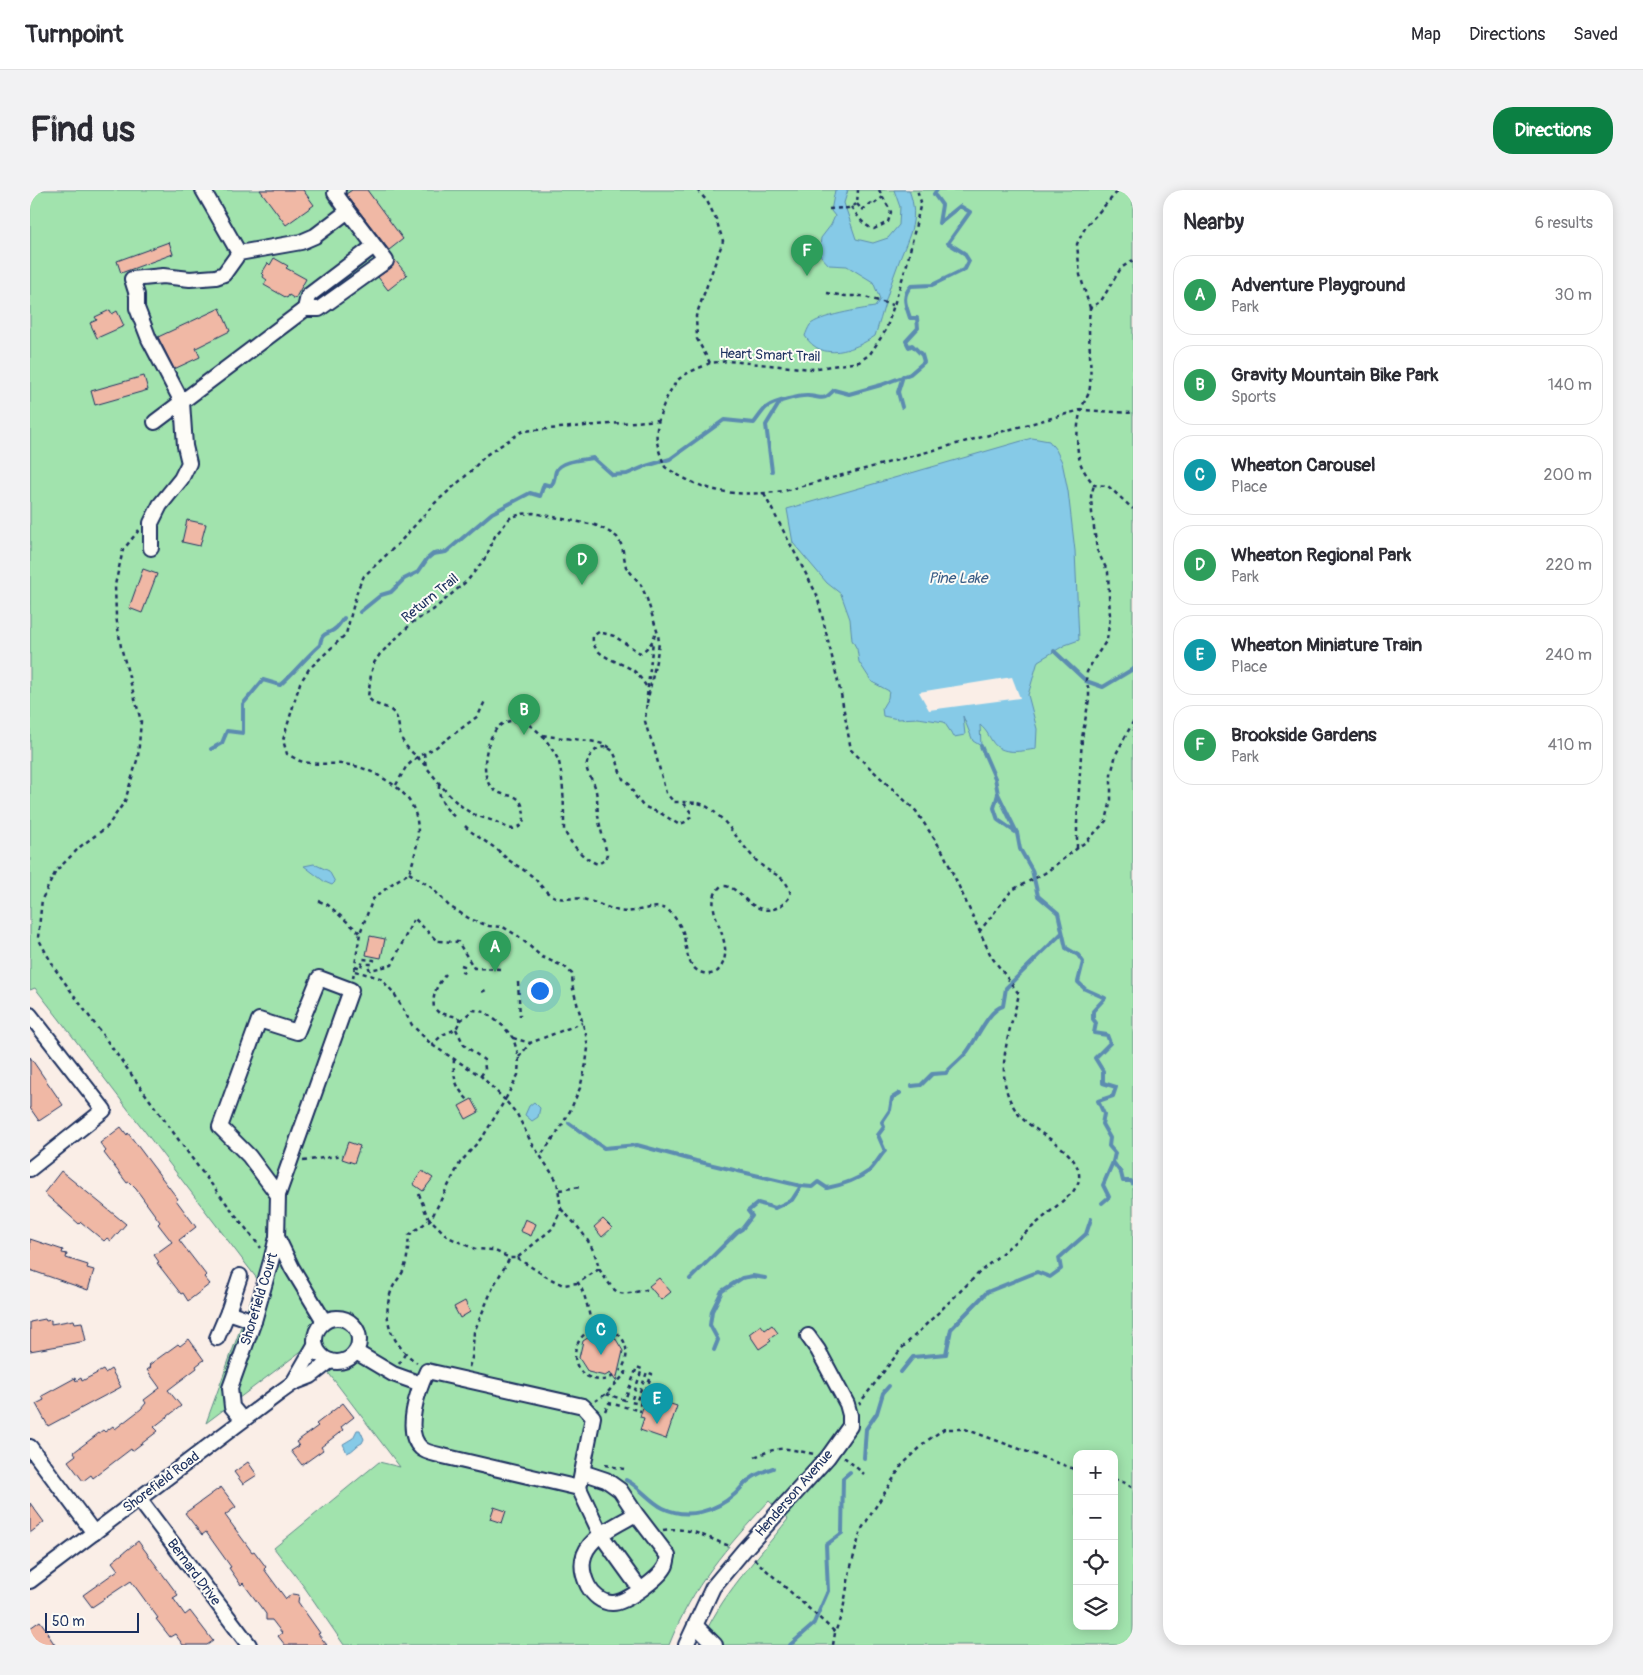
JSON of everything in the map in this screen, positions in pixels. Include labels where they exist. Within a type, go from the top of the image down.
[{"type":"street","points":[[203,190],[239,253]]},
{"type":"street","points":[[155,422],[306,310],[308,296],[374,246],[335,193],[338,190]]},
{"type":"street","points":[[151,548],[151,523],[160,505],[181,479],[189,463],[185,446],[182,402],[145,331],[137,308],[137,296],[132,279],[163,276],[190,279],[216,277],[224,274],[239,253],[301,242],[315,236],[348,211]]},
{"type":"street","points":[[277,1238],[278,1195],[352,990],[319,978],[297,1032],[260,1020],[220,1127],[249,1156],[278,1195]]},
{"type":"street","points":[[30,1015],[104,1110],[30,1170]]},
{"type":"street","name":"Shorefield Court","points":[[243,1420],[232,1407],[230,1388],[254,1321],[277,1238]]},
{"type":"street","name":"Shorefield Court","points":[[277,1238],[292,1268],[324,1321]]},
{"type":"street","points":[[217,1338],[240,1276]]},
{"type":"street","points":[[228,1312],[254,1321]]},
{"type":"street","points":[[324,1321],[339,1318],[346,1320],[357,1330],[359,1337],[356,1352],[393,1374],[421,1384]]},
{"type":"street","name":"Shorefield Road","points":[[293,1383],[315,1345],[316,1332],[324,1321]]},
{"type":"street","points":[[808,1336],[828,1367],[847,1404],[850,1415]]},
{"type":"street","points":[[315,1345],[323,1358],[330,1362]]},
{"type":"street","name":"Shorefield Road","points":[[30,1581],[293,1383],[311,1376],[330,1362],[344,1361],[356,1352]]},
{"type":"street","points":[[579,1488],[443,1456],[422,1449],[413,1436],[413,1420],[421,1384],[427,1371],[583,1406],[593,1417],[579,1488],[601,1535],[640,1589]]},
{"type":"street","name":"Henderson Avenue","points":[[686,1645],[713,1588],[744,1550],[828,1457],[850,1426],[850,1415]]},
{"type":"street","points":[[30,1447],[94,1533]]},
{"type":"street","points":[[582,1472],[606,1480],[620,1490],[668,1556],[665,1567],[652,1581],[628,1597],[614,1603],[600,1600],[589,1589],[582,1572],[584,1552],[594,1540],[636,1514]]},
{"type":"street","name":"Bernard Drive","points":[[139,1499],[249,1645]]},
{"type":"street","points":[[695,1625],[715,1645]]},
{"type":"path","name":"Heart Smart Trail","points":[[697,190],[707,201],[716,218],[723,241],[696,316],[697,339],[710,363],[728,361],[811,369],[859,362],[870,354],[886,330],[907,264],[921,202],[917,190]]},
{"type":"path","points":[[858,190],[857,204],[862,210],[883,197]]},
{"type":"path","points":[[849,208],[865,225],[874,229],[888,222],[890,212],[879,190]]},
{"type":"path","points":[[1119,190],[1086,226],[1077,244],[1080,275],[1090,308],[1089,331],[1091,348],[1090,388],[1088,397],[1081,410],[1078,458],[1094,484],[1108,486],[1133,509]]},
{"type":"path","points":[[829,208],[849,208],[857,204]]},
{"type":"path","points":[[1090,308],[1101,302],[1121,268],[1133,260]]},
{"type":"path","points":[[827,293],[861,296],[893,305]]},
{"type":"path","points":[[710,363],[680,378],[673,386],[659,420],[656,439],[665,467],[688,482],[724,493],[764,494],[784,491],[1081,410],[1133,413]]},
{"type":"path","points":[[352,990],[360,933],[373,899],[393,882],[409,873],[415,857],[418,825],[414,809],[407,797],[396,786],[373,772],[351,765],[302,762],[287,754],[283,740],[300,683],[309,669],[346,634],[358,588],[364,576],[400,543],[435,503],[486,455],[523,431],[659,420]]},
{"type":"path","points":[[1077,848],[1082,738],[1089,699],[1086,681],[1087,672],[1107,640],[1110,617],[1108,572],[1098,550],[1092,513],[1091,496],[1094,484]]},
{"type":"path","points":[[764,494],[817,595],[841,694],[851,750],[916,811],[943,852],[991,956],[1019,994],[1004,1054],[1003,1077],[1009,1100],[1022,1119],[1072,1156],[1078,1168],[1079,1179],[1073,1192],[981,1271],[902,1349],[850,1415]]},
{"type":"path","name":"Return Trail","points":[[439,785],[418,756],[409,750],[402,741],[398,728],[398,718],[392,710],[373,704],[368,697],[374,663],[387,646],[397,639],[413,622],[433,610],[468,580],[486,557],[495,536],[510,518],[521,514],[533,514],[583,522],[606,530],[617,537],[622,546],[626,567],[641,585],[648,599],[658,634],[659,643],[647,702]]},
{"type":"path","points":[[139,529],[123,550],[115,585],[116,616],[121,647],[141,721],[138,757],[125,801],[108,827],[81,846],[56,871],[42,899],[38,938],[61,977],[199,1168],[271,1261]]},
{"type":"path","name":"Return Trail","points":[[647,687],[656,626]]},
{"type":"path","points":[[465,826],[508,860],[530,874],[550,895],[561,899],[584,899],[620,911],[640,911],[650,908],[667,910],[675,918],[683,933],[687,955],[692,965],[699,972],[708,975],[719,970],[724,961],[726,950],[724,937],[715,915],[716,891],[721,886],[730,887],[759,909],[768,910],[785,904],[791,895],[785,881],[762,866],[742,847],[736,836],[710,809],[702,803],[674,802],[666,793],[645,721],[647,687],[634,671],[596,650],[592,643],[593,636],[599,632],[614,636],[640,653],[646,650],[653,641]]},
{"type":"path","points":[[396,786],[406,767],[418,756],[435,748],[478,716],[485,701]]},
{"type":"path","points":[[439,785],[469,813],[506,828],[520,827],[524,820],[520,801],[513,795],[502,794],[493,789],[487,781],[485,769],[490,738],[496,728],[511,721],[531,725],[547,740],[559,760],[564,830],[568,839],[587,859],[598,864],[605,860],[607,854],[598,816],[597,794],[588,774],[587,763],[590,755],[597,749],[607,747],[613,751]]},
{"type":"path","points":[[979,932],[1012,890],[1045,873],[1088,840],[1106,821],[1111,800],[1111,775],[1116,754],[1133,722]]},
{"type":"path","points":[[541,734],[554,738],[591,741],[607,745],[618,760],[618,769],[623,779],[630,785],[635,796],[643,806],[662,814],[678,824],[685,823],[692,814],[683,802]]},
{"type":"path","points":[[424,753],[425,766]]},
{"type":"path","points":[[439,785],[441,798],[447,811],[456,818]]},
{"type":"path","points":[[409,873],[431,887],[449,906],[470,920],[489,926],[503,927],[518,936],[542,957],[565,967],[572,974],[573,989],[586,1035],[588,1048],[586,1064],[580,1088],[559,1130],[541,1155]]},
{"type":"path","points":[[320,901],[328,905],[360,933]]},
{"type":"path","points":[[355,966],[361,968],[363,959],[374,960],[373,964],[368,964],[370,970],[392,964],[414,918],[437,941],[458,942],[474,968],[503,969]]},
{"type":"path","points":[[462,965],[464,966],[462,972],[467,974]]},
{"type":"path","points":[[355,971],[380,978],[394,993],[412,1025],[432,1046],[481,1076],[505,1100],[517,1114],[531,1142],[557,1181],[561,1209],[553,1228],[517,1258]]},
{"type":"path","points":[[446,974],[434,993],[434,1008],[438,1012],[458,1017],[460,1021]]},
{"type":"path","points":[[518,982],[520,1016]]},
{"type":"path","points":[[482,992],[488,989]]},
{"type":"path","points":[[427,1371],[405,1354],[389,1329],[389,1304],[392,1289],[405,1268],[409,1236],[431,1219],[460,1163],[484,1135],[518,1075],[519,1057],[513,1038],[503,1026],[485,1012],[473,1010],[460,1021],[456,1029],[442,1035],[432,1046]]},
{"type":"path","points":[[519,1057],[530,1043],[582,1023]]},
{"type":"path","points":[[456,1029],[464,1045],[484,1060],[485,1069],[481,1076]]},
{"type":"path","points":[[513,1038],[530,1043]]},
{"type":"path","points":[[454,1059],[454,1080],[462,1094],[469,1101]]},
{"type":"path","points":[[290,1164],[343,1155]]},
{"type":"path","points":[[559,1190],[580,1187]]},
{"type":"path","points":[[419,1194],[427,1216],[436,1226],[448,1237],[475,1249],[493,1250],[510,1258],[517,1258],[563,1285],[578,1283],[599,1269]]},
{"type":"path","points":[[561,1209],[580,1227],[597,1260],[599,1269],[615,1291],[621,1294],[652,1289]]},
{"type":"path","points":[[472,1358],[474,1332],[494,1285],[510,1258]]},
{"type":"path","points":[[578,1283],[584,1291],[586,1308],[593,1329]]},
{"type":"path","points":[[583,1406],[606,1394],[626,1373],[621,1370],[626,1361],[627,1352],[625,1343],[620,1336],[613,1330],[604,1328],[593,1329],[581,1337],[576,1344],[576,1361],[585,1375],[592,1378],[600,1380],[613,1376]]},
{"type":"path","points":[[397,1367],[405,1354]]},
{"type":"path","points":[[606,1394],[625,1400],[636,1367],[642,1370],[631,1402],[636,1404],[647,1372],[652,1374],[640,1405],[643,1407]]},
{"type":"path","points":[[605,1411],[609,1402],[641,1412]]},
{"type":"path","points":[[833,1645],[843,1610],[850,1570],[864,1524],[902,1465],[914,1451],[937,1433],[944,1429],[965,1428],[1073,1468]]},
{"type":"path","points":[[1118,1480],[1133,1488]]},
{"type":"path","points":[[811,1610],[835,1633]]},
{"type":"green space","points":[[30,190],[1133,190],[1133,1645],[700,1645],[708,1627],[728,1594],[788,1519],[769,1501],[725,1551],[700,1585],[678,1624],[669,1645],[344,1645],[305,1588],[274,1548],[379,1462],[400,1467],[308,1346],[206,1423],[258,1280],[35,988],[30,990]]},
{"type":"water","points":[[835,190],[848,190],[844,203],[856,239],[873,243],[888,238],[899,225],[900,207],[894,190],[909,190],[914,211],[911,230],[891,284],[875,336],[858,346],[829,352],[812,344],[805,336],[810,325],[830,316],[875,307],[880,299],[873,282],[847,266],[829,265],[819,254],[821,238],[835,216],[831,211]]},
{"type":"water","name":"Pine Lake","points":[[1032,438],[1049,441],[1062,462],[1068,491],[1075,551],[1079,640],[1065,645],[1038,661],[1028,695],[1037,729],[1036,749],[1006,751],[1001,749],[996,746],[980,725],[981,746],[973,741],[963,716],[965,735],[954,737],[944,722],[918,718],[898,719],[883,716],[882,708],[888,698],[889,691],[872,682],[859,662],[857,649],[852,640],[850,619],[841,594],[827,583],[793,543],[787,509]]},
{"type":"water","points":[[314,864],[329,871],[335,882],[332,885],[304,866]]},
{"type":"water","points":[[534,1102],[540,1108],[538,1117],[532,1121],[525,1115],[529,1106]]},
{"type":"water","points":[[357,1430],[360,1430],[364,1439],[362,1443],[347,1453],[343,1444],[353,1438]]},
{"type":"pier","points":[[1012,677],[1020,698],[929,710],[919,692]]},
{"type":"building","points":[[260,190],[303,190],[314,205],[286,225]]},
{"type":"building","points":[[352,190],[367,190],[403,239],[389,250],[346,194]]},
{"type":"building","points":[[169,242],[173,254],[121,273],[117,261]]},
{"type":"building","points":[[274,258],[288,266],[286,268],[306,279],[295,299],[289,295],[287,298],[264,285],[267,280],[263,277],[262,273],[268,263],[270,265]]},
{"type":"building","points":[[395,260],[407,275],[388,290],[378,277],[391,268]]},
{"type":"building","points":[[220,308],[230,331],[196,348],[200,357],[174,369],[158,337]]},
{"type":"building","points":[[110,310],[112,314],[117,311],[124,326],[97,338],[90,323],[97,320],[95,317]]},
{"type":"building","points":[[144,376],[148,390],[95,405],[91,391]]},
{"type":"building","points":[[187,520],[206,524],[200,546],[182,542]]},
{"type":"building","points":[[143,569],[157,574],[142,613],[129,608]]},
{"type":"building","points":[[370,936],[385,939],[381,958],[366,955]]},
{"type":"building","points":[[30,1057],[63,1105],[39,1121],[30,1108]]},
{"type":"building","points":[[472,1099],[479,1112],[466,1119],[459,1106]]},
{"type":"building","points":[[121,1127],[127,1135],[128,1133],[178,1199],[176,1200],[196,1227],[179,1240],[206,1275],[204,1277],[210,1284],[188,1301],[157,1263],[159,1262],[154,1255],[172,1242],[136,1189],[129,1182],[127,1183],[104,1153],[106,1151],[100,1143]]},
{"type":"building","points":[[348,1142],[360,1146],[354,1163],[342,1159]]},
{"type":"building","points":[[61,1171],[126,1224],[111,1241],[107,1238],[104,1241],[81,1222],[79,1224],[44,1193]]},
{"type":"building","points":[[422,1171],[433,1178],[423,1191],[413,1184]]},
{"type":"building","points":[[525,1219],[536,1224],[531,1236],[520,1231]]},
{"type":"building","points":[[603,1219],[612,1228],[602,1237],[594,1227]]},
{"type":"building","points":[[30,1239],[63,1250],[62,1253],[67,1254],[66,1258],[88,1265],[87,1268],[94,1270],[88,1290],[30,1270]]},
{"type":"building","points":[[659,1278],[671,1292],[661,1300],[649,1286]]},
{"type":"building","points":[[465,1301],[470,1312],[460,1318],[454,1307]]},
{"type":"building","points":[[45,1319],[46,1321],[51,1320],[51,1324],[74,1320],[75,1323],[82,1322],[86,1341],[30,1351],[30,1322]]},
{"type":"building","points":[[761,1325],[765,1330],[772,1325],[778,1333],[769,1339],[771,1341],[759,1349],[749,1334]]},
{"type":"building","points":[[597,1332],[614,1336],[623,1351],[616,1381],[610,1373],[605,1376],[588,1372],[579,1358],[583,1341]]},
{"type":"building","points":[[189,1339],[204,1360],[196,1366],[197,1368],[168,1390],[181,1406],[154,1427],[158,1431],[132,1451],[131,1449],[93,1478],[91,1475],[83,1481],[68,1461],[76,1455],[74,1452],[103,1430],[105,1432],[113,1426],[115,1429],[141,1409],[146,1403],[144,1400],[160,1388],[147,1370],[151,1367],[149,1365],[178,1344],[180,1346]]},
{"type":"building","points":[[111,1369],[121,1387],[48,1426],[36,1404],[44,1400],[42,1396],[75,1378],[76,1381],[81,1378],[82,1381],[103,1370],[105,1373]]},
{"type":"building","points":[[652,1398],[677,1406],[666,1439],[640,1430],[644,1418],[640,1417],[643,1407],[648,1409]]},
{"type":"building","points":[[343,1403],[354,1417],[341,1427],[343,1430],[321,1447],[323,1450],[302,1465],[291,1451],[299,1446],[296,1442],[318,1426],[316,1424]]},
{"type":"building","points":[[248,1462],[257,1475],[243,1484],[234,1472]]},
{"type":"building","points":[[221,1487],[236,1507],[225,1515],[252,1552],[254,1551],[266,1567],[264,1569],[286,1599],[292,1594],[299,1595],[298,1602],[327,1645],[285,1645],[278,1636],[282,1633],[272,1620],[266,1620],[266,1614],[243,1583],[241,1585],[229,1568],[231,1567],[206,1532],[202,1535],[185,1513]]},
{"type":"building","points":[[30,1503],[44,1522],[30,1533]]},
{"type":"building","points":[[494,1507],[506,1511],[502,1523],[490,1519]]},
{"type":"building","points":[[138,1541],[178,1595],[173,1598],[185,1615],[190,1611],[213,1641],[207,1645],[183,1645],[175,1634],[170,1637],[131,1581],[92,1607],[83,1595],[118,1570],[112,1562]]},
{"type":"building","points":[[40,1621],[55,1645],[30,1645],[30,1628]]},
{"type":"waterway","points":[[360,612],[381,595],[391,592],[404,579],[418,572],[433,554],[446,552],[492,513],[530,493],[540,496],[544,484],[551,486],[556,471],[562,465],[593,458],[612,475],[627,474],[670,459],[724,420],[754,423],[767,407],[781,401],[805,396],[825,397],[834,390],[849,394],[910,374],[924,362],[922,355],[912,345],[909,347],[906,341],[918,328],[917,318],[910,318],[906,305],[905,298],[908,290],[911,286],[932,285],[965,269],[969,261],[964,253],[948,243],[970,212],[960,206],[939,223],[942,205],[934,194],[937,190]]},
{"type":"waterway","points":[[902,407],[898,392],[903,376]]},
{"type":"waterway","points":[[772,471],[766,425],[780,402]]},
{"type":"waterway","points":[[211,749],[222,743],[227,731],[243,733],[243,704],[263,680],[280,685],[320,645],[322,637],[337,627],[344,618]]},
{"type":"waterway","points":[[1054,651],[1086,681],[1103,687],[1133,669]]},
{"type":"waterway","points":[[981,746],[995,778],[998,794],[994,808],[998,820],[1017,833],[1020,849],[1032,870],[1038,896],[1058,913],[1066,948],[1078,955],[1083,962],[1078,982],[1085,989],[1105,998],[1093,1011],[1093,1019],[1096,1023],[1094,1033],[1107,1035],[1110,1043],[1095,1058],[1103,1071],[1103,1083],[1116,1087],[1113,1096],[1098,1101],[1104,1114],[1102,1124],[1110,1138],[1109,1146],[1115,1153],[1113,1162],[1121,1173],[1123,1181],[1131,1181],[1133,1184]]},
{"type":"waterway","points":[[998,794],[1017,833]]},
{"type":"waterway","points":[[912,1086],[921,1085],[932,1074],[946,1073],[964,1056],[987,1019],[992,1013],[1003,1006],[1006,988],[1062,933]]},
{"type":"waterway","points":[[690,1279],[742,1229],[752,1216],[748,1211],[758,1203],[775,1208],[792,1200],[801,1186],[812,1187],[818,1182],[827,1188],[833,1187],[854,1180],[869,1171],[885,1151],[878,1135],[884,1127],[882,1122],[890,1110],[892,1098],[900,1093]]},
{"type":"waterway","points":[[569,1123],[604,1148],[637,1145],[801,1186]]},
{"type":"waterway","points":[[1102,1203],[1109,1197],[1103,1185],[1113,1162]]},
{"type":"waterway","points":[[901,1372],[913,1357],[946,1354],[951,1329],[987,1292],[1037,1272],[1050,1277],[1061,1269],[1059,1258],[1086,1234],[1091,1219]]},
{"type":"waterway","points":[[714,1350],[718,1340],[710,1325],[712,1311],[722,1291],[742,1278],[753,1276],[765,1278]]},
{"type":"waterway","points":[[864,1458],[866,1429],[877,1413],[883,1393],[889,1386]]},
{"type":"waterway","points":[[626,1480],[663,1508],[672,1512],[692,1513],[701,1512],[719,1505],[735,1494],[752,1478],[773,1468]]},
{"type":"waterway","points":[[790,1645],[813,1625],[828,1591],[826,1545],[842,1533],[843,1478],[850,1472]]},
{"type":"place","name":"Brookside Gardens","points":[[807,276]]},
{"type":"place","name":"Wheaton Regional Park","points":[[582,585]]},
{"type":"place","name":"Gravity Mountain Bike Park","points":[[524,735]]},
{"type":"place","name":"Adventure Playground","points":[[495,972]]},
{"type":"place","name":"Wheaton Carousel","points":[[601,1355]]},
{"type":"place","name":"Wheaton Miniature Train","points":[[657,1424]]}]
